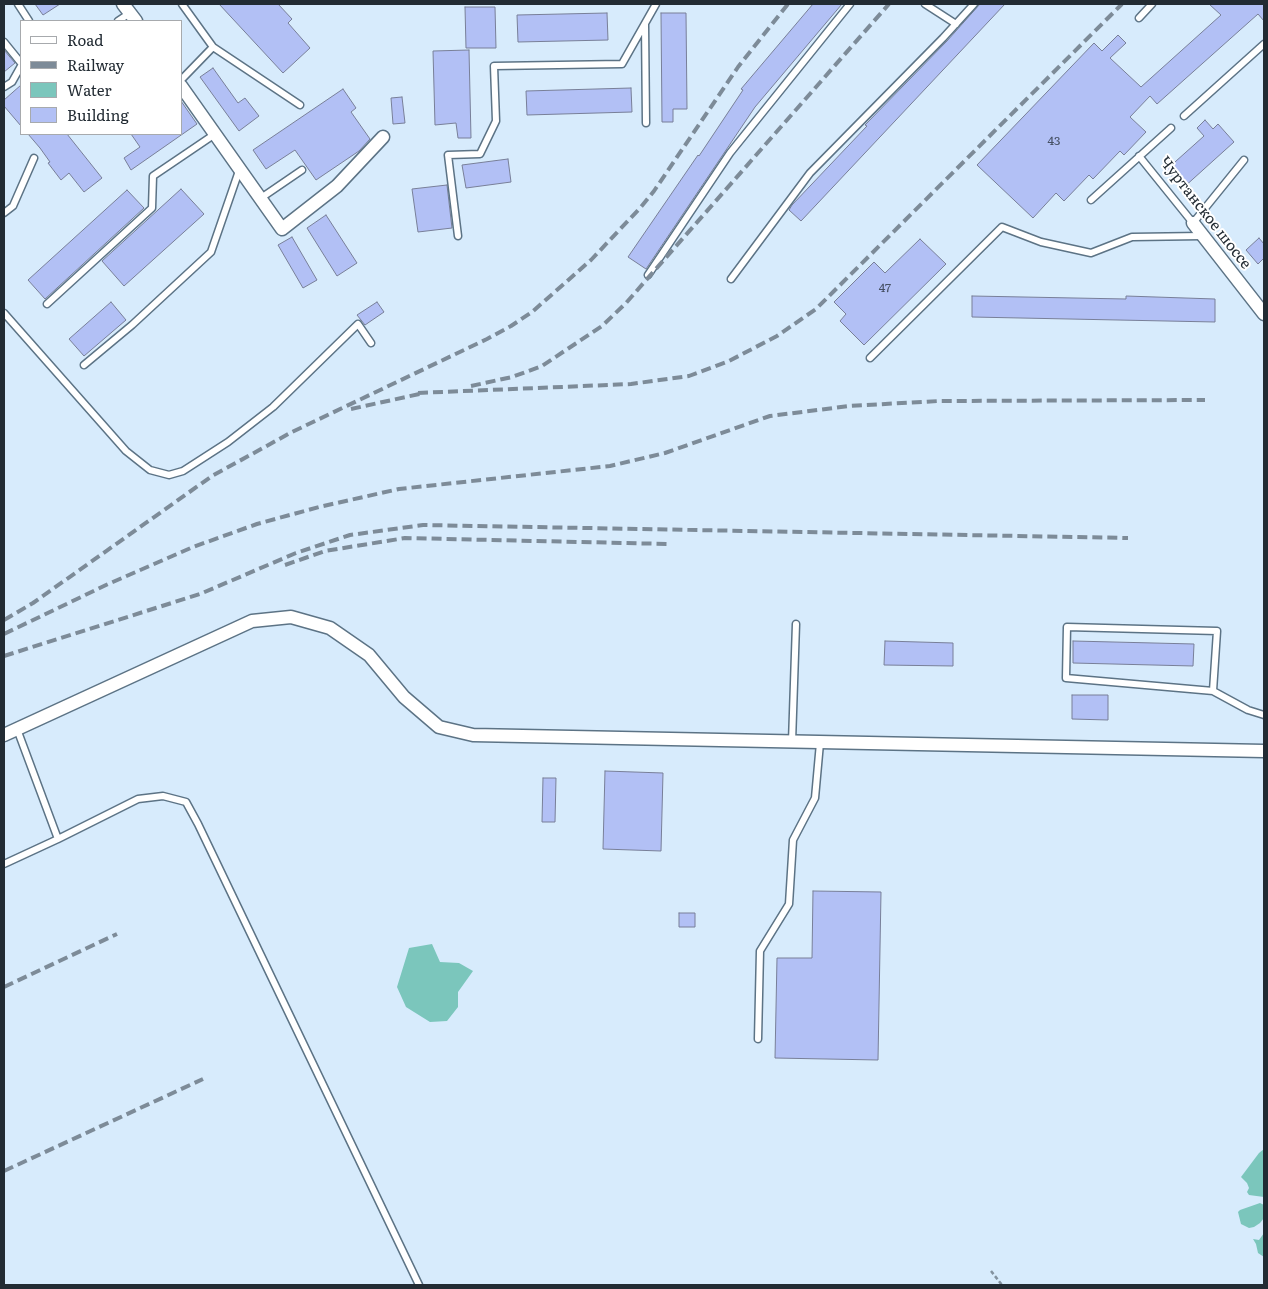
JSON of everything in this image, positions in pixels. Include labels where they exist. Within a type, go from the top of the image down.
[{"type":"street","points":[[182,87],[282,229],[337,186],[383,137]]},
{"type":"street","name":"Чуртанское шоссе","points":[[1193,223],[1264,314]]},
{"type":"street","points":[[4,735],[252,621],[291,617],[330,628],[370,655],[404,697],[438,727],[474,735],[1264,751]]},
{"type":"lane","points":[[18,4],[28,20]]},
{"type":"lane","points":[[182,4],[213,47],[300,105]]},
{"type":"lane","points":[[458,236],[448,156],[480,154],[496,121],[494,66],[622,64],[656,4]]},
{"type":"lane","points":[[648,275],[730,153],[850,4]]},
{"type":"lane","points":[[925,4],[956,24]]},
{"type":"lane","points":[[731,279],[810,173],[974,4]]},
{"type":"lane","points":[[1139,18],[1152,4]]},
{"type":"lane","points":[[120,20],[130,13]]},
{"type":"lane","points":[[645,24],[646,123]]},
{"type":"lane","points":[[4,42],[20,63]]},
{"type":"lane","points":[[1184,116],[1264,44]]},
{"type":"lane","points":[[182,79],[213,47]]},
{"type":"lane","points":[[4,87],[12,82],[20,66]]},
{"type":"lane","points":[[1091,200],[1171,128]]},
{"type":"lane","points":[[47,304],[152,208],[153,176],[215,134]]},
{"type":"lane","name":"Чуртанское шоссе","points":[[1140,156],[1193,223]]},
{"type":"lane","points":[[4,213],[13,206],[34,158]]},
{"type":"lane","points":[[1193,223],[1244,160]]},
{"type":"lane","points":[[84,365],[132,325],[211,252],[240,168]]},
{"type":"lane","points":[[261,198],[302,170]]},
{"type":"lane","points":[[870,358],[1002,227],[1041,242],[1091,253],[1132,237],[1202,236]]},
{"type":"lane","points":[[4,313],[126,450],[150,470],[168,475],[183,471],[228,442],[273,407],[358,324],[371,343]]},
{"type":"lane","points":[[792,742],[796,624]]},
{"type":"lane","points":[[1213,691],[1217,631],[1067,627],[1066,678],[1213,691],[1248,710],[1264,715]]},
{"type":"lane","points":[[17,729],[58,839]]},
{"type":"lane","points":[[758,1038],[760,951],[789,904],[793,840],[815,798],[820,743]]},
{"type":"lane","points":[[4,864],[138,799],[163,796],[186,802],[419,1285]]},
{"type":"path","points":[[991,1271],[1002,1285]]},
{"type":"water","points":[[432,944],[440,962],[459,963],[473,971],[458,992],[458,1007],[447,1021],[430,1022],[406,1007],[397,987],[409,948]]},
{"type":"water","points":[[1264,1149],[1264,1197],[1249,1195],[1247,1183],[1241,1177]]},
{"type":"water","points":[[1260,1203],[1264,1205],[1264,1218],[1260,1223],[1249,1228],[1241,1224],[1238,1212]]},
{"type":"water","points":[[1264,1233],[1264,1257],[1258,1253],[1253,1239],[1259,1240]]},
{"type":"building","points":[[35,4],[60,4],[43,15]]},
{"type":"building","points":[[219,4],[278,4],[292,19],[288,23],[310,48],[283,73]]},
{"type":"building","points":[[813,4],[842,4],[755,107],[646,269],[628,257],[699,156],[743,90],[741,89]]},
{"type":"building","points":[[980,4],[1005,4],[801,221],[789,210],[792,205]]},
{"type":"building","points":[[1209,4],[1264,4],[1264,21],[1258,14],[1157,104],[1150,96],[1130,117],[1146,132],[1124,155],[1120,151],[1093,179],[1089,175],[1064,201],[1056,193],[1033,218],[977,165],[1094,43],[1102,51],[1118,35],[1126,43],[1110,58],[1141,87],[1221,15]]},
{"type":"building","points":[[465,7],[495,7],[496,48],[466,48]]},
{"type":"building","points":[[607,13],[608,40],[518,42],[517,15]]},
{"type":"building","points":[[661,13],[686,13],[687,109],[673,109],[673,122],[662,122]]},
{"type":"building","points":[[4,50],[15,63],[4,72]]},
{"type":"building","points":[[469,50],[471,138],[458,138],[456,123],[435,125],[433,51]]},
{"type":"building","points":[[213,68],[238,103],[245,98],[259,116],[239,131],[200,77]]},
{"type":"building","points":[[20,86],[20,125],[4,106],[4,100]]},
{"type":"building","points":[[631,88],[632,112],[527,115],[526,91]]},
{"type":"building","points":[[343,89],[356,108],[351,112],[370,139],[359,151],[316,180],[295,150],[266,169],[253,150]]},
{"type":"building","points":[[402,97],[405,123],[393,124],[391,98]]},
{"type":"building","points":[[182,102],[197,124],[182,134]]},
{"type":"building","points":[[1205,120],[1213,129],[1218,124],[1234,142],[1183,188],[1166,170],[1204,136],[1197,128]]},
{"type":"building","points":[[29,135],[68,135],[102,178],[84,192],[69,173],[61,180],[48,163],[50,162]]},
{"type":"building","points":[[132,135],[181,135],[131,170],[124,158],[140,147]]},
{"type":"building","points":[[508,159],[511,182],[466,188],[462,165]]},
{"type":"building","points":[[447,185],[452,228],[418,232],[412,189]]},
{"type":"building","points":[[181,189],[204,214],[124,286],[102,261]]},
{"type":"building","points":[[127,190],[144,208],[45,299],[28,280]]},
{"type":"building","points":[[326,215],[357,263],[337,276],[307,228]]},
{"type":"building","points":[[292,237],[317,280],[303,288],[278,245]]},
{"type":"building","points":[[1259,238],[1264,244],[1264,258],[1258,264],[1246,250]]},
{"type":"building","points":[[920,239],[946,264],[864,345],[840,321],[846,314],[834,302],[874,262],[885,273]]},
{"type":"building","points":[[972,296],[1126,299],[1126,296],[1215,299],[1215,322],[972,317]]},
{"type":"building","points":[[111,302],[126,320],[84,356],[69,339]]},
{"type":"building","points":[[377,302],[384,312],[365,325],[357,315]]},
{"type":"building","points":[[885,641],[953,643],[953,666],[884,665]]},
{"type":"building","points":[[1073,641],[1194,644],[1193,666],[1073,663]]},
{"type":"building","points":[[1072,695],[1108,695],[1108,720],[1072,719]]},
{"type":"building","points":[[605,771],[663,773],[661,851],[603,849]]},
{"type":"building","points":[[543,778],[556,778],[555,822],[542,822]]},
{"type":"building","points":[[813,891],[881,892],[878,1060],[775,1058],[777,958],[812,958]]},
{"type":"building","points":[[679,913],[695,913],[695,927],[679,927]]},
{"type":"railway","points":[[4,620],[33,603],[212,476],[292,432],[487,339],[532,312],[591,260],[641,207],[654,191],[738,67],[788,4]]},
{"type":"railway","points":[[471,386],[512,377],[542,366],[602,326],[626,303],[889,4]]},
{"type":"railway","points":[[418,393],[631,384],[689,376],[729,361],[777,336],[816,309],[1122,4]]},
{"type":"railway","points":[[351,409],[424,393]]},
{"type":"railway","points":[[4,634],[106,585],[193,547],[257,524],[319,507],[399,489],[610,466],[665,453],[770,416],[849,406],[939,401],[1205,400]]},
{"type":"railway","points":[[4,656],[200,594],[296,553],[350,535],[423,525],[1128,538]]},
{"type":"railway","points":[[285,565],[325,551],[405,538],[668,544]]},
{"type":"railway","points":[[4,987],[117,934]]},
{"type":"railway","points":[[4,1171],[203,1079]]}]
